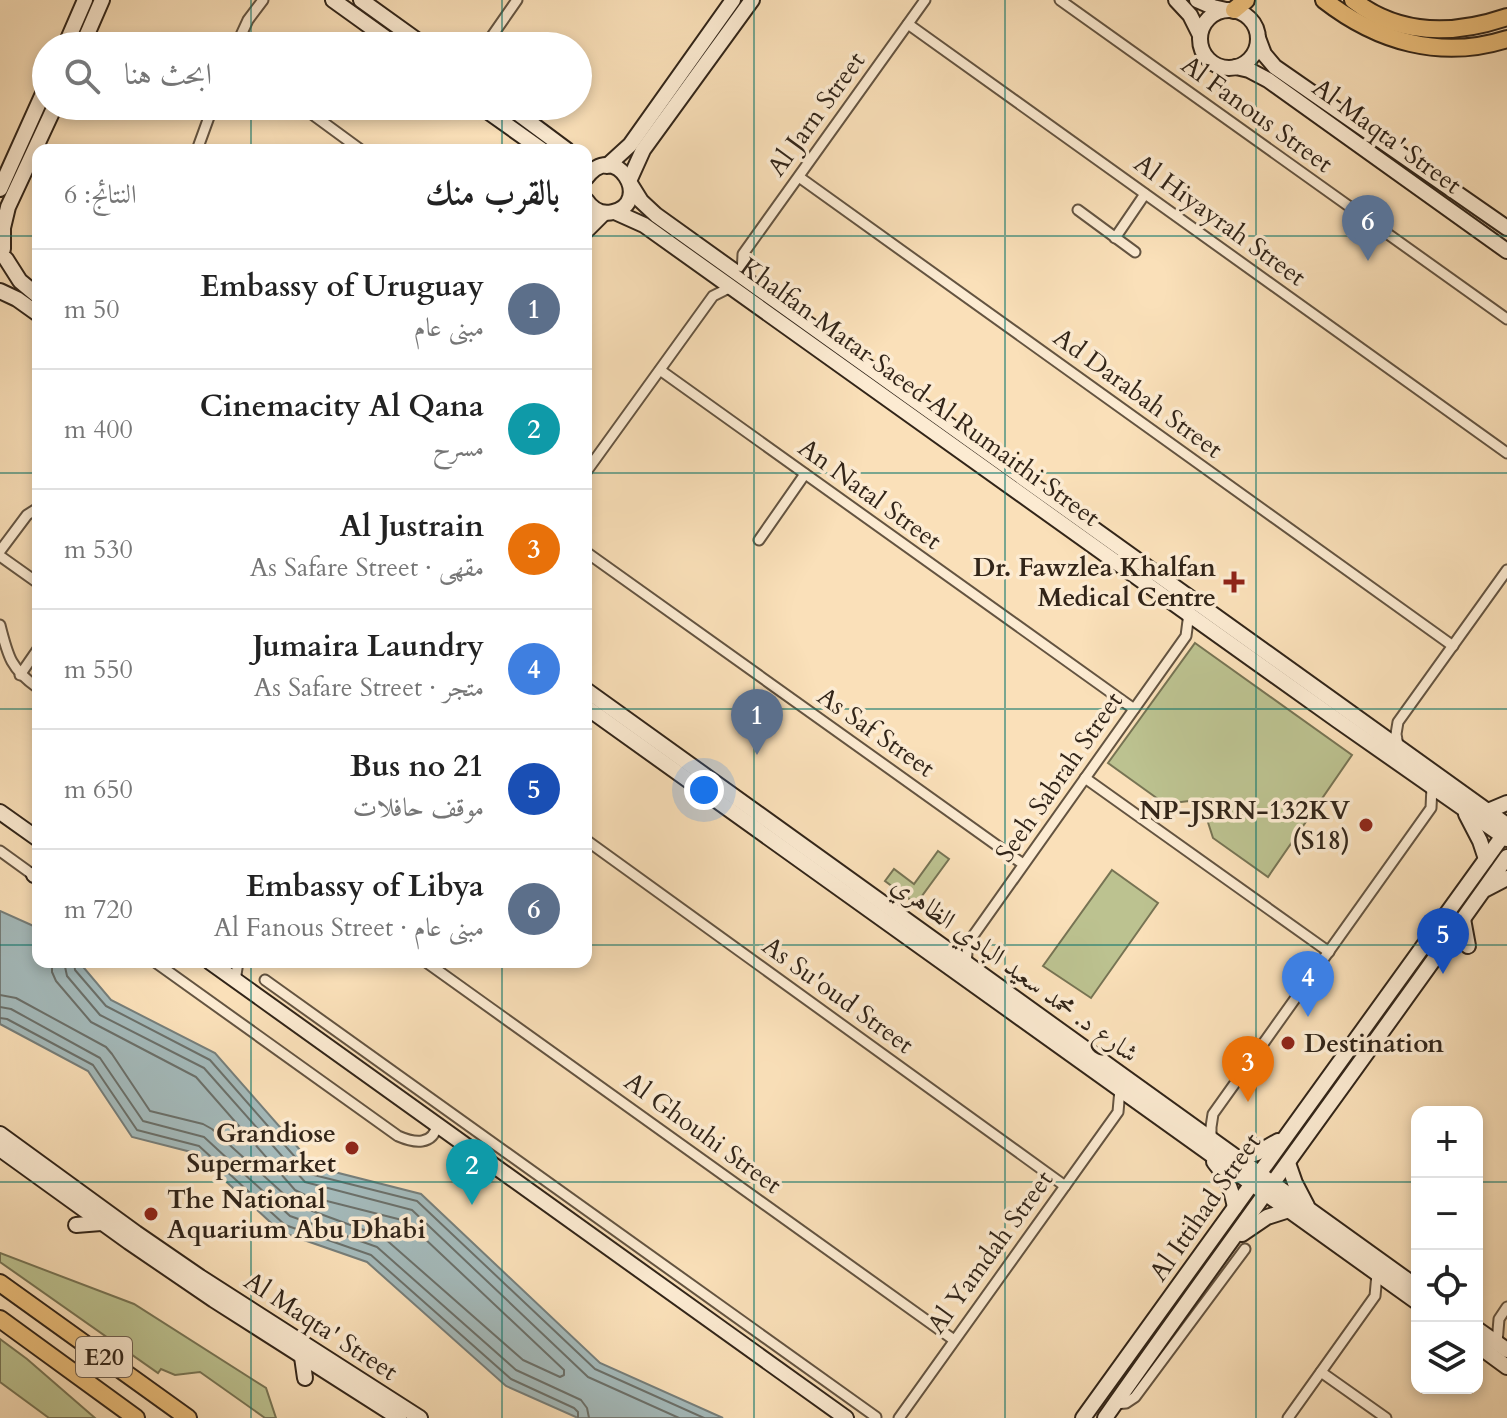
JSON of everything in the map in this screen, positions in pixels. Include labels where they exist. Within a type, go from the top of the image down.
[{"type":"highway","points":[[1324,0],[1346,17],[1405,42],[1464,48],[1499,41]]},
{"type":"highway","points":[[1353,0],[1383,17],[1410,26],[1438,30],[1464,29],[1507,17]]},
{"type":"highway","name":"E20","points":[[0,1283],[188,1418]]},
{"type":"highway","name":"E20","points":[[0,1319],[136,1418]]},
{"type":"street","points":[[71,32],[85,0]]},
{"type":"street","points":[[88,32],[102,0]]},
{"type":"street","points":[[242,32],[263,0]]},
{"type":"street","points":[[333,0],[378,32]]},
{"type":"street","points":[[361,0],[406,32]]},
{"type":"street","points":[[495,32],[517,0]]},
{"type":"street","points":[[592,172],[630,145],[733,0]]},
{"type":"street","points":[[592,226],[626,204],[631,192],[630,183],[643,150],[752,0]]},
{"type":"street","name":"Al Jarn Street","points":[[718,268],[743,254],[925,0]]},
{"type":"street","name":"Al Fanous Street","points":[[1060,0],[1507,319]]},
{"type":"street","points":[[1176,0],[1190,15],[1200,35]]},
{"type":"street","points":[[1197,0],[1213,7],[1235,7],[1248,17],[1257,30],[1254,53],[1249,60],[1236,67],[1220,66],[1207,58],[1200,35],[1212,15],[1235,7]]},
{"type":"street","name":"Al Hiyayrah Street","points":[[908,24],[1507,453]]},
{"type":"street","name":"Al Maqta' Street","points":[[1258,38],[1264,54],[1275,67],[1507,228]]},
{"type":"street","name":"Al Maqta' Street","points":[[1236,67],[1268,80],[1507,251]]},
{"type":"street","points":[[0,189],[32,118]]},
{"type":"street","points":[[37,144],[48,120]]},
{"type":"street","points":[[199,144],[208,120]]},
{"type":"street","points":[[320,120],[353,144]]},
{"type":"street","points":[[500,120],[534,144]]},
{"type":"street","points":[[527,120],[559,144]]},
{"type":"street","points":[[0,279],[5,268],[3,228],[8,207],[32,155]]},
{"type":"street","points":[[592,162],[604,166]]},
{"type":"street","name":"Khalfan Matar Saeed Al Rumaithi Street","points":[[604,166],[621,170],[648,208],[718,268]]},
{"type":"street","name":"Ad Darabah Street","points":[[799,177],[1453,646]]},
{"type":"street","points":[[1115,238],[1145,194]]},
{"type":"street","name":"Khalfan Matar Saeed Al Rumaithi Street","points":[[592,207],[644,225],[718,268],[1341,714],[1432,786],[1506,832]]},
{"type":"street","points":[[1078,210],[1135,252]]},
{"type":"street","points":[[3,251],[20,281],[32,291]]},
{"type":"street","points":[[713,296],[738,282],[743,254]]},
{"type":"street","points":[[592,464],[713,296],[718,268]]},
{"type":"street","points":[[0,291],[32,310]]},
{"type":"street","name":"Khalfan Matar Saeed Al Rumaithi Street","points":[[795,323],[1207,627],[1341,714],[1375,730],[1488,811],[1506,832]]},
{"type":"street","name":"An Natal Street","points":[[660,370],[1134,709]]},
{"type":"street","points":[[759,540],[805,474]]},
{"type":"street","points":[[32,511],[0,554],[32,578]]},
{"type":"street","name":"As Saf Street","points":[[592,556],[1023,864]]},
{"type":"street","points":[[1375,730],[1398,722],[1507,570]]},
{"type":"street","name":"Seeh Sabrah Street","points":[[966,963],[968,943],[1186,636],[1189,613]]},
{"type":"street","points":[[0,625],[7,656],[20,675],[32,684]]},
{"type":"street","points":[[1186,636],[1207,627]]},
{"type":"street","points":[[20,675],[32,658]]},
{"type":"street","name":"شارع د. محمد سعيد البادي الظاهري","points":[[592,694],[1067,1034],[1120,1089],[1206,1143],[1269,1189],[1309,1210],[1411,1283]]},
{"type":"street","name":"شارع د. محمد سعيد البادي الظاهري","points":[[592,711],[1098,1065],[1190,1124],[1206,1143],[1238,1159],[1255,1179]]},
{"type":"street","points":[[1398,722],[1398,746]]},
{"type":"street","points":[[1085,778],[1329,952]]},
{"type":"street","points":[[1190,1124],[1213,1114],[1329,952],[1431,808],[1432,786]]},
{"type":"street","points":[[1431,808],[1447,803],[1459,805],[1475,829],[1486,859]]},
{"type":"street","points":[[1488,811],[1507,803]]},
{"type":"street","points":[[0,812],[32,835]]},
{"type":"street","name":"Al Ittihad Street","points":[[1083,1418],[1506,832]]},
{"type":"street","name":"As Su'oud Street","points":[[592,844],[1065,1186]]},
{"type":"street","points":[[0,851],[32,873]]},
{"type":"street","name":"Al Ittihad Street","points":[[1105,1418],[1507,857]]},
{"type":"street","points":[[1482,892],[1507,878]]},
{"type":"street","points":[[1463,919],[1468,946]]},
{"type":"street","points":[[947,949],[968,943]]},
{"type":"street","points":[[163,968],[398,1136],[424,1141],[434,1135],[437,1125]]},
{"type":"street","points":[[218,968],[843,1416],[848,1397]]},
{"type":"street","points":[[235,981],[236,968]]},
{"type":"street","name":"Al Ghouhi Street","points":[[434,968],[954,1340]]},
{"type":"street","points":[[265,980],[876,1417]]},
{"type":"street","points":[[292,1021],[299,1015],[302,1006]]},
{"type":"street","points":[[1118,1112],[1120,1089]]},
{"type":"street","name":"Al Yamdah Street","points":[[899,1418],[1118,1112],[1139,1102]]},
{"type":"street","points":[[1213,1114],[1206,1143],[1230,1186],[1235,1207]]},
{"type":"street","name":"Al Maqta' Street","points":[[0,1134],[301,1352],[399,1418]]},
{"type":"street","points":[[1238,1159],[1267,1148],[1284,1136]]},
{"type":"street","name":"Al Maqta' Street","points":[[0,1149],[202,1293],[420,1418]]},
{"type":"street","points":[[508,1177],[516,1171],[519,1162]]},
{"type":"street","points":[[1288,1163],[1309,1210]]},
{"type":"street","name":"شارع د. محمد سعيد البادي الظاهري","points":[[1269,1189],[1289,1210],[1411,1298]]},
{"type":"street","points":[[1229,1244],[1260,1220],[1289,1210]]},
{"type":"street","points":[[76,1225],[101,1223]]},
{"type":"street","points":[[1115,1404],[1126,1403],[1135,1397],[1245,1249]]},
{"type":"street","points":[[1288,1418],[1375,1296],[1377,1274]]},
{"type":"street","points":[[1204,1278],[1211,1294]]},
{"type":"street","points":[[1375,1296],[1396,1287]]},
{"type":"street","points":[[1502,1346],[1496,1333],[1499,1319],[1507,1307]]},
{"type":"street","points":[[1483,1326],[1499,1319]]},
{"type":"street","points":[[1483,1332],[1502,1346]]},
{"type":"street","points":[[1483,1349],[1507,1367]]},
{"type":"street","points":[[301,1352],[305,1378]]},
{"type":"street","points":[[1321,1372],[1386,1418]]},
{"type":"green space","points":[[1195,643],[1352,755],[1268,877],[1213,838],[1205,813],[1189,801],[1165,804],[1108,763]]},
{"type":"green space","points":[[938,851],[949,859],[916,904],[885,881],[894,869],[914,884]]},
{"type":"green space","points":[[1112,870],[1158,903],[1091,998],[1043,966]]},
{"type":"green space","points":[[0,1253],[134,1304],[266,1388],[276,1418],[265,1418],[200,1372],[175,1375],[161,1369],[158,1373],[0,1262]]},
{"type":"green space","points":[[0,1339],[95,1418],[49,1418],[0,1382]]},
{"type":"water","points":[[0,911],[32,925],[32,968],[84,968],[111,1000],[215,1053],[315,1167],[421,1194],[600,1363],[723,1418],[578,1418],[506,1386],[367,1262],[281,1232],[195,1153],[132,1137],[88,1071],[0,1024]]},
{"type":"place","name":"Embassy of Libya","points":[[1368,261]]},
{"type":"place","name":"Dr. Fawzlea Khalfan Medical Centre","points":[[1234,582]]},
{"type":"place","name":"Embassy of Uruguay","points":[[757,755]]},
{"type":"place","name":"NP-JSRN-132KV (S18)","points":[[1366,825]]},
{"type":"place","name":"Bus no 21","points":[[1443,974]]},
{"type":"place","name":"Jumaira Laundry","points":[[1308,1017]]},
{"type":"place","name":"Destination","points":[[1288,1043]]},
{"type":"place","name":"Al Justrain","points":[[1248,1102]]},
{"type":"place","name":"Grandiose Supermarket","points":[[352,1148]]},
{"type":"place","name":"Cinemacity Al Qana","points":[[472,1205]]},
{"type":"place","name":"The National Aquarium Abu Dhabi","points":[[151,1214]]}]
